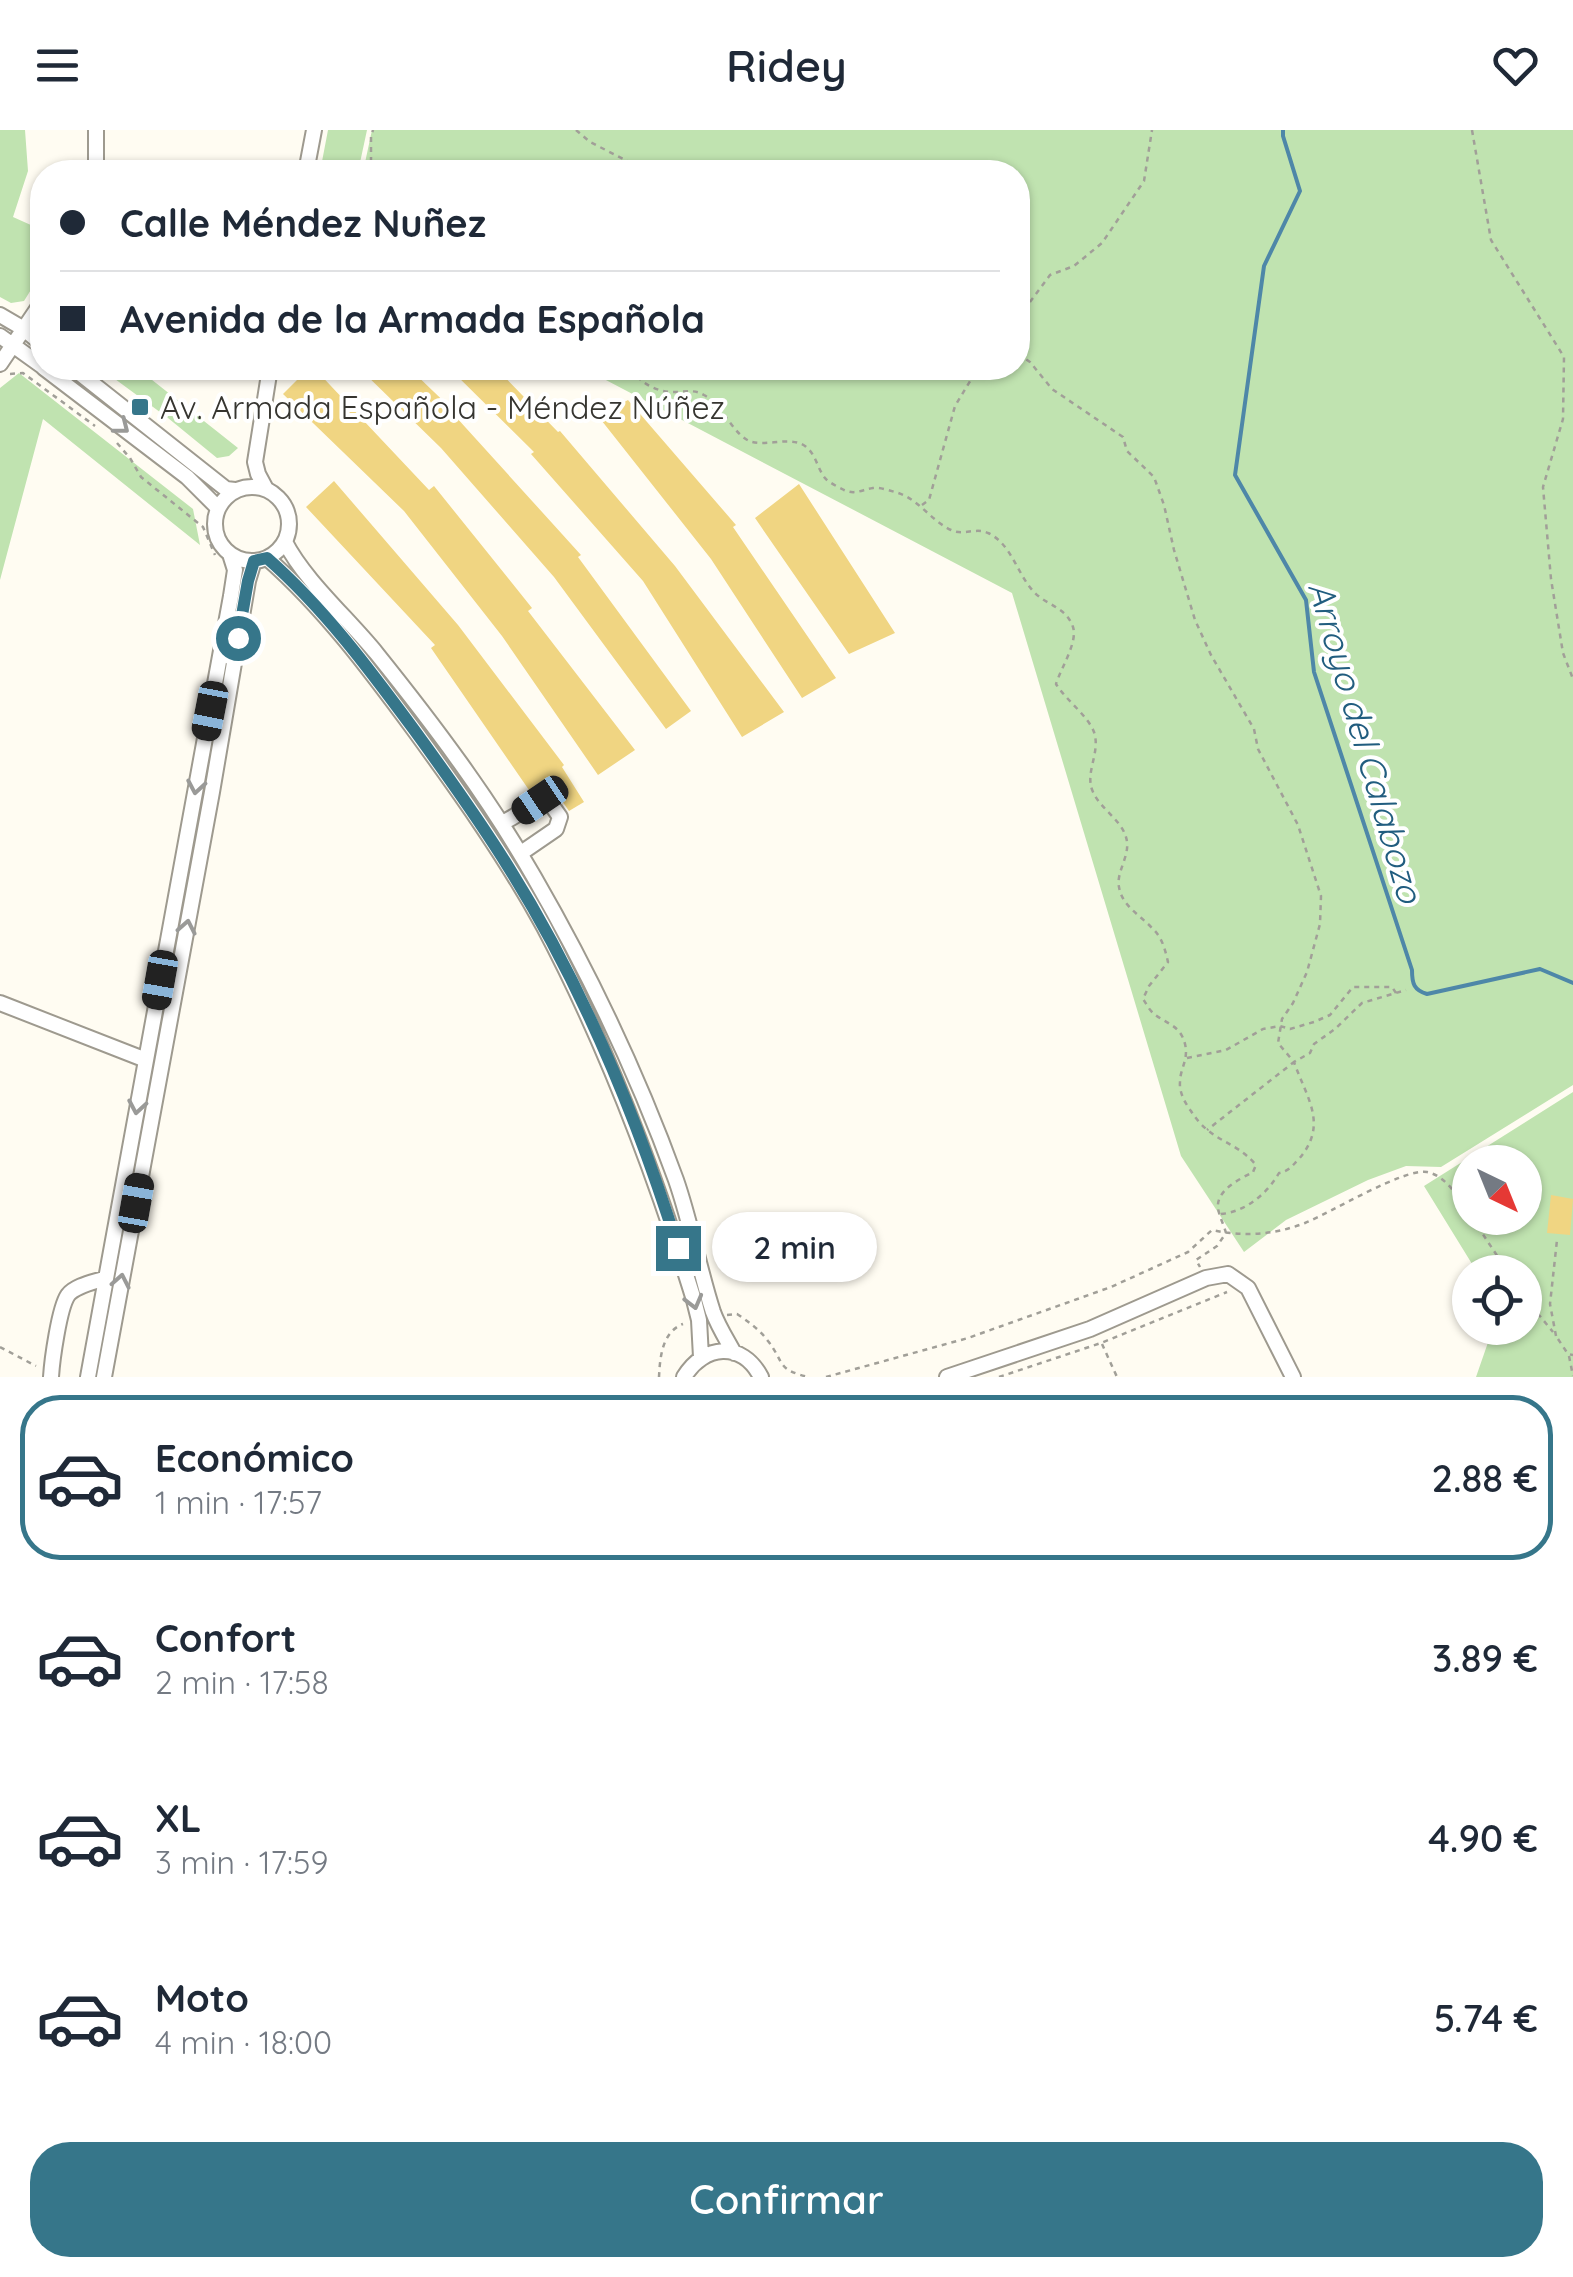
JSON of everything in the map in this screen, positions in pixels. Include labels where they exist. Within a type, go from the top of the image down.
[{"type":"street","points":[[96,130],[96,160]]},
{"type":"street","points":[[308,160],[314,130]]},
{"type":"street","points":[[0,316],[30,334]]},
{"type":"street","points":[[0,364],[7,340],[30,320]]},
{"type":"street","points":[[7,340],[30,357]]},
{"type":"street","points":[[60,380],[187,477],[218,508]]},
{"type":"street","points":[[88,380],[226,489],[235,490]]},
{"type":"street","points":[[266,489],[256,462],[268,380]]},
{"type":"street","points":[[88,1377],[235,570],[226,560],[215,521],[218,508],[235,490],[246,486],[266,489],[280,497],[290,518],[290,531],[278,552],[261,560],[226,560]]},
{"type":"street","points":[[285,542],[299,564],[398,680],[503,822],[597,993],[630,1065],[677,1182],[714,1316],[734,1352],[753,1364],[760,1377]]},
{"type":"street","points":[[261,560],[292,580],[378,681],[508,867],[543,926],[623,1096],[670,1223],[698,1320],[702,1357]]},
{"type":"street","points":[[104,1377],[248,581],[261,560]]},
{"type":"street","points":[[503,822],[540,800],[548,800],[560,817],[556,828],[520,854]]},
{"type":"street","points":[[0,1003],[146,1060]]},
{"type":"street","points":[[947,1377],[1090,1329],[1206,1278],[1228,1274],[1248,1288],[1293,1377]]},
{"type":"street","points":[[51,1376],[68,1296],[83,1285],[106,1278]]},
{"type":"street","points":[[684,1377],[691,1365],[712,1352],[734,1352]]},
{"type":"path","points":[[371,160],[373,130]]},
{"type":"path","points":[[576,130],[590,142],[626,160]]},
{"type":"path","points":[[1030,302],[1050,276],[1074,266],[1102,242],[1144,181],[1152,130]]},
{"type":"path","points":[[1472,130],[1491,240],[1564,357],[1563,419],[1543,488],[1551,579],[1563,653],[1573,679]]},
{"type":"path","points":[[1030,362],[1052,388],[1122,437],[1127,452],[1154,477],[1194,620],[1254,730],[1258,749],[1298,825],[1321,896],[1320,924],[1307,972],[1282,1018],[1278,1043],[1303,1081],[1313,1114],[1312,1145],[1252,1203],[1219,1214]]},
{"type":"path","points":[[16,373],[30,378]]},
{"type":"path","points":[[32,380],[99,430]]},
{"type":"path","points":[[640,380],[672,393],[688,390],[705,395],[751,442],[789,441],[804,445],[825,479],[843,490],[854,494],[875,488],[899,492],[951,530],[988,533],[1004,547],[1037,595],[1066,612],[1075,632],[1056,684],[1093,730],[1096,746],[1089,784],[1098,803],[1122,828],[1127,840],[1118,884],[1124,901],[1154,929],[1168,962],[1143,999],[1152,1012],[1182,1036],[1187,1048],[1179,1080],[1182,1096],[1192,1113],[1206,1131],[1236,1146],[1256,1165],[1253,1172],[1220,1197],[1217,1205],[1226,1233]]},
{"type":"path","points":[[921,506],[928,500],[955,406],[971,380]]},
{"type":"path","points":[[114,440],[141,478],[202,527],[210,546],[226,560]]},
{"type":"path","points":[[1186,1058],[1226,1050],[1263,1029],[1280,1026],[1290,1030],[1330,1015],[1353,986],[1392,987],[1396,993]]},
{"type":"path","points":[[1206,1131],[1310,1053],[1314,1044],[1362,1003],[1406,990]]},
{"type":"path","points":[[826,1377],[968,1338],[1111,1286],[1188,1252],[1212,1230],[1258,1235],[1304,1223],[1391,1181],[1423,1171],[1442,1178],[1452,1191]]},
{"type":"path","points":[[1206,1278],[1196,1260],[1218,1246],[1226,1233]]},
{"type":"path","points":[[1556,1336],[1550,1304],[1558,1240]]},
{"type":"path","points":[[999,1377],[1101,1343],[1236,1289],[1248,1288]]},
{"type":"path","points":[[714,1316],[737,1314],[771,1344],[782,1366],[808,1377]]},
{"type":"path","points":[[1542,1319],[1571,1355],[1573,1376]]},
{"type":"path","points":[[659,1377],[665,1339],[676,1326],[698,1320]]},
{"type":"path","points":[[1101,1343],[1117,1377]]},
{"type":"path","points":[[0,1347],[51,1376]]},
{"type":"green space","points":[[0,130],[25,130],[28,171],[13,217],[30,225],[30,291],[24,301],[11,303],[0,297]]},
{"type":"green space","points":[[328,130],[367,130],[361,160],[322,160]]},
{"type":"green space","points":[[372,130],[1573,130],[1573,1085],[1476,1145],[1452,1145],[1452,1160],[1441,1167],[1406,1166],[1368,1180],[1286,1220],[1244,1252],[1181,1156],[1012,593],[606,380],[1030,380],[1030,160],[366,160]]},
{"type":"green space","points":[[19,373],[193,509],[200,545],[43,419],[0,580],[0,388]]},
{"type":"green space","points":[[116,380],[152,380],[238,448],[229,456],[217,458]]},
{"type":"green space","points":[[1573,1092],[1573,1377],[1476,1377],[1487,1345],[1542,1345],[1542,1255],[1467,1255],[1454,1235],[1542,1235],[1542,1145],[1489,1145]]},
{"type":"green space","points":[[1452,1168],[1452,1231],[1424,1186]]},
{"type":"building","points":[[297,380],[325,380],[429,490],[434,486],[532,608],[528,611],[635,750],[598,775],[502,636],[404,511],[283,394]]},
{"type":"building","points":[[371,380],[422,380],[458,415],[581,555],[578,557],[691,711],[666,729],[554,577],[441,448]]},
{"type":"building","points":[[461,380],[508,380],[560,431],[675,566],[784,712],[742,737],[643,581],[531,454],[534,452]]},
{"type":"building","points":[[628,400],[736,525],[733,527],[836,678],[802,698],[711,559],[598,416]]},
{"type":"building","points":[[334,481],[458,625],[564,765],[584,802],[569,811],[546,778],[529,790],[431,648],[435,645],[306,507]]},
{"type":"building","points":[[799,484],[895,633],[849,654],[755,518]]},
{"type":"building","points":[[1551,1195],[1573,1199],[1570,1235],[1547,1233]]},
{"type":"waterway","name":"Arroyo del Calabozo","points":[[1283,130],[1300,191],[1264,266],[1235,475],[1306,600],[1314,672],[1415,986],[1427,994],[1540,969],[1573,983]]},
{"type":"place","name":"Av. Armada Española - Méndez Núñez","points":[[140,407]]},
{"type":"route","points":[[238,638],[254,561],[267,558],[335,629],[427,748],[508,867],[576,990],[623,1096],[678,1248]]}]
